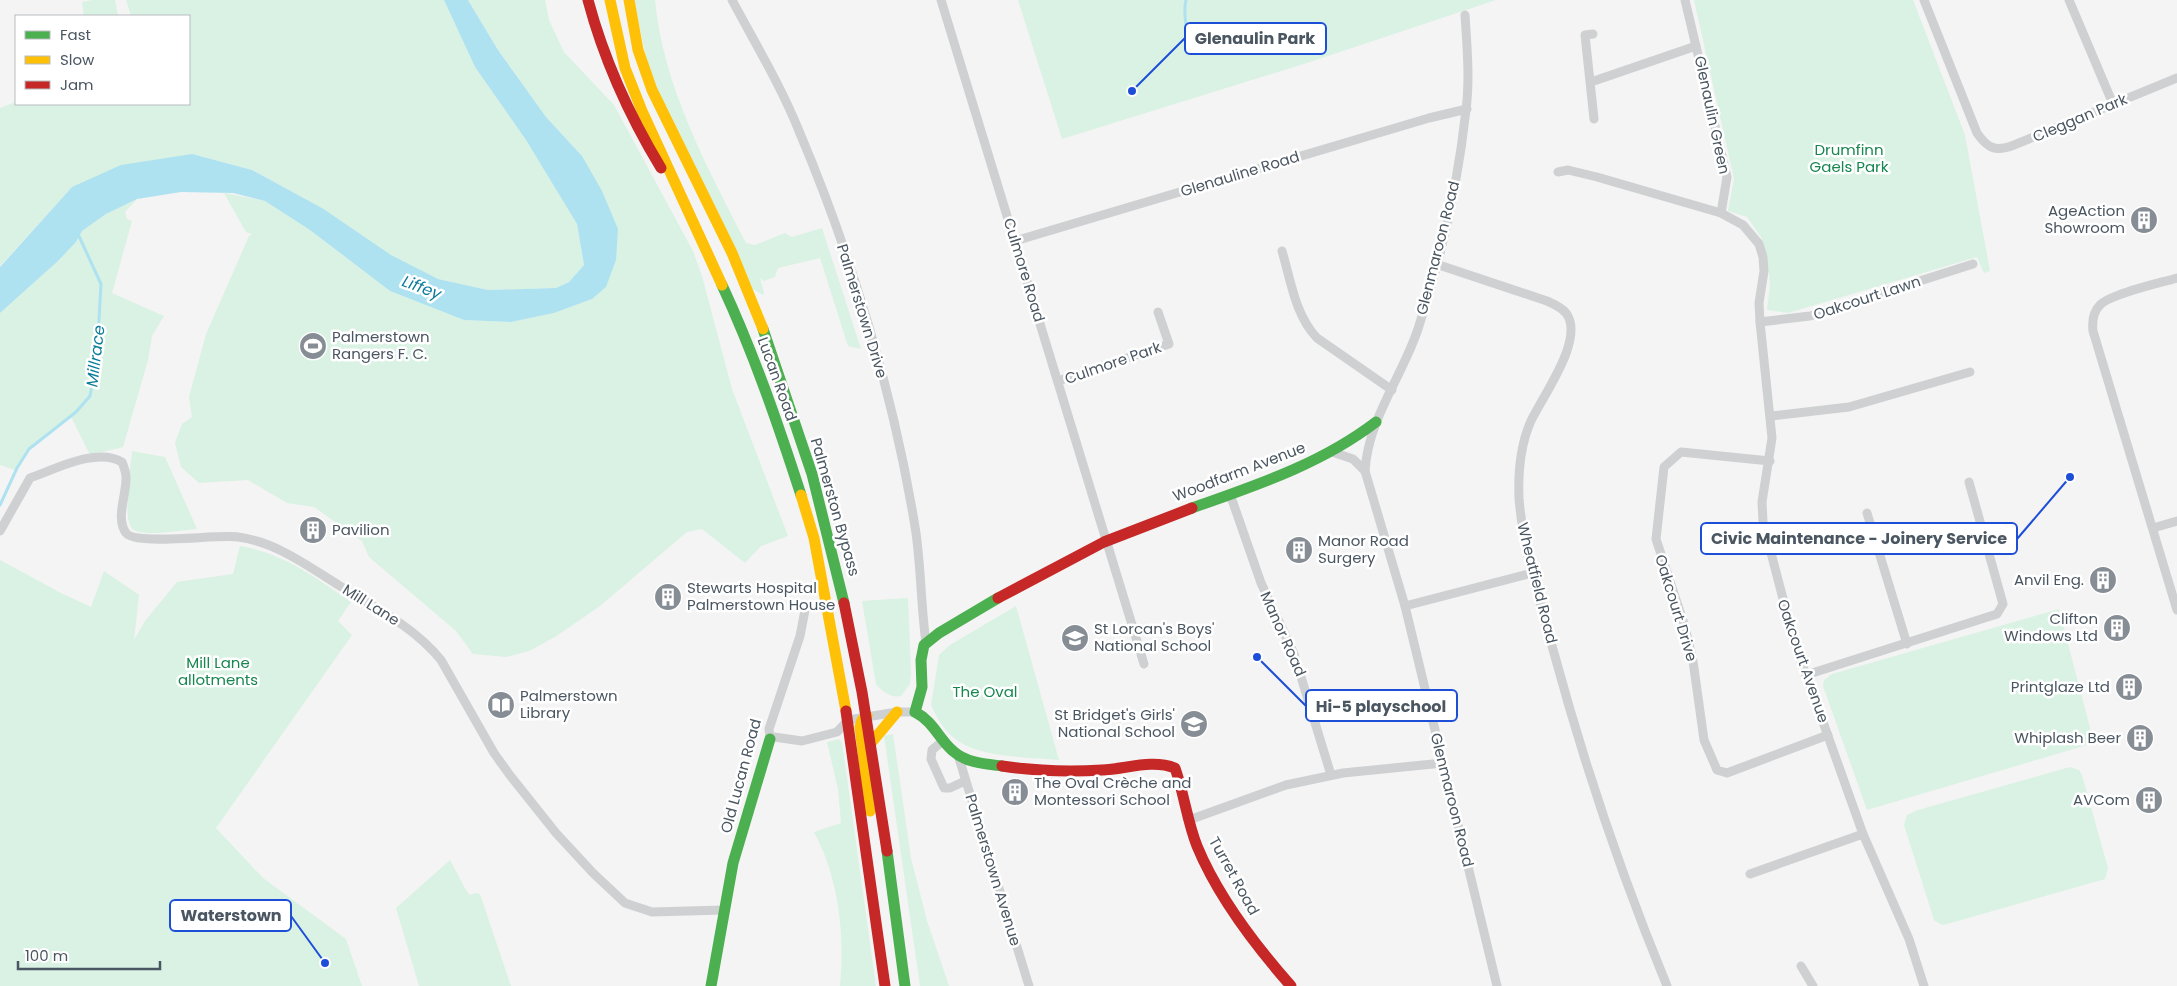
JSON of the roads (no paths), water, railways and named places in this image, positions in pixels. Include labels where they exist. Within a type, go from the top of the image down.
[{"type":"main road","points":[[588,0],[614,84],[638,130],[684,203]]},
{"type":"main road","points":[[610,0],[625,68],[642,111],[684,203]]},
{"type":"main road","name":"Palmerston Bypass","points":[[629,0],[643,64],[663,113],[732,254],[770,350],[790,406],[834,551],[852,632],[872,743],[905,986]]},
{"type":"main road","name":"Lucan Road","points":[[684,203],[741,326],[777,420],[814,538],[848,720]]},
{"type":"main road","name":"Woodfarm Avenue","points":[[1107,540],[1230,494],[1332,452],[1350,442],[1376,422]]},
{"type":"main road","points":[[958,755],[927,719],[915,712],[921,696],[923,649],[926,642],[1064,561],[1107,540]]},
{"type":"main road","points":[[835,648],[846,650],[852,632]]},
{"type":"main road","points":[[872,743],[897,712]]},
{"type":"main road","points":[[867,716],[862,720],[860,727],[871,821],[869,860]]},
{"type":"main road","points":[[848,720],[886,986]]},
{"type":"main road","name":"Old Lucan Road","points":[[711,986],[723,910],[746,815],[770,739]]},
{"type":"main road","name":"Turret Road","points":[[958,755],[993,764],[1047,770],[1106,770],[1155,765],[1170,765],[1175,768],[1189,820],[1202,856],[1270,963],[1291,986]]},
{"type":"street","name":"Palmerstown Drive","points":[[732,0],[799,129],[825,192],[874,346],[896,428],[916,534],[926,642]]},
{"type":"street","name":"Culmore Road","points":[[941,0],[1144,664]]},
{"type":"street","name":"Glenaulin Green","points":[[1684,0],[1727,177],[1721,213]]},
{"type":"street","name":"Cleggan Park","points":[[1924,0],[1977,134],[1991,148],[2000,150],[2177,78]]},
{"type":"street","points":[[2069,0],[2113,104]]},
{"type":"street","name":"Glenmaroon Road","points":[[1465,15],[1469,66],[1466,109],[1453,190],[1418,330],[1376,422],[1366,459],[1365,471],[1405,606],[1497,986]]},
{"type":"street","points":[[1593,34],[1585,35],[1594,119]]},
{"type":"street","name":"Glenaulin Green","points":[[1591,82],[1696,46]]},
{"type":"street","name":"Glenauline Road","points":[[1015,241],[1466,109]]},
{"type":"street","points":[[1558,172],[1568,170],[1597,177],[1721,213],[1743,224],[1759,244],[1763,257],[1764,271],[1759,303],[1760,322]]},
{"type":"street","points":[[1282,251],[1300,313],[1307,327],[1317,338],[1392,390]]},
{"type":"street","name":"Wheatfield Road","points":[[1436,264],[1547,301],[1558,306],[1567,314],[1570,323],[1569,348],[1529,424],[1520,456],[1521,524],[1532,573],[1593,789],[1632,900],[1667,986]]},
{"type":"street","name":"Oakcourt Lawn","points":[[1760,322],[1810,316],[1972,264]]},
{"type":"street","points":[[2177,278],[2105,301],[2096,310],[2092,323],[2095,339],[2177,610]]},
{"type":"street","name":"Culmore Park","points":[[1058,381],[1169,344],[1158,312]]},
{"type":"street","name":"Oakcourt Avenue","points":[[1760,322],[1772,416],[1770,461],[1762,502],[1762,522],[1779,590],[1806,675],[1863,834],[1909,939],[1924,986]]},
{"type":"street","points":[[1772,416],[1849,407],[1970,372]]},
{"type":"street","points":[[1332,452],[1353,459],[1365,471]]},
{"type":"street","name":"Oakcourt Drive","points":[[1770,461],[1681,452],[1664,467],[1656,539],[1685,627],[1694,670],[1704,740],[1717,770],[1727,773],[1828,735]]},
{"type":"street","name":"Mill Lane","points":[[0,531],[30,478],[83,460],[113,457],[122,462],[126,477],[122,513],[125,532],[131,538],[150,540],[237,537],[282,551],[321,572],[415,634],[431,648],[455,684],[494,754],[534,808],[593,873],[625,903],[652,912],[723,910]]},
{"type":"street","points":[[1806,675],[1997,614],[2002,609],[2003,604],[1969,482]]},
{"type":"street","name":"Manor Road","points":[[1230,494],[1261,584],[1294,654],[1331,775]]},
{"type":"street","points":[[1867,513],[1907,644]]},
{"type":"street","points":[[2153,528],[2177,521]]},
{"type":"street","points":[[1405,606],[1532,573]]},
{"type":"street","name":"Old Lucan Road","points":[[770,739],[769,729],[800,636],[806,606]]},
{"type":"street","points":[[770,739],[774,737],[793,741],[809,739],[837,732],[848,720],[897,712],[915,712]]},
{"type":"street","points":[[944,740],[932,750],[931,759],[944,788],[950,788],[965,781]]},
{"type":"street","name":"Palmerstown Avenue","points":[[958,755],[1029,986]]},
{"type":"street","points":[[1189,820],[1286,785],[1331,775],[1443,763]]},
{"type":"street","points":[[1750,874],[1863,834]]},
{"type":"street","points":[[1801,966],[1813,986]]},
{"type":"water","name":"Liffey","points":[[444,0],[468,0],[498,50],[546,117],[582,156],[602,191],[618,229],[616,260],[606,287],[592,299],[554,313],[511,322],[464,320],[390,291],[310,230],[265,201],[233,193],[181,192],[137,199],[106,214],[82,231],[76,242],[58,261],[0,313],[0,267],[72,187],[121,165],[192,154],[252,170],[322,208],[391,255],[438,279],[488,290],[556,288],[569,282],[584,265],[577,224],[526,140],[475,67]]},
{"type":"waterway","points":[[1186,0],[1186,27],[1189,43],[1194,53]]},
{"type":"waterway","name":"Millrace","points":[[0,505],[17,468],[29,449],[76,412],[90,396],[97,355],[101,284],[78,234]]},
{"type":"place","name":"Glenaulin Park","points":[[1132,91]]},
{"type":"place","name":"AgeAction Showroom","points":[[2144,220]]},
{"type":"place","name":"Palmerstown Rangers F. C.","points":[[313,346]]},
{"type":"place","name":"Civic Maintenance - Joinery Service","points":[[2070,477]]},
{"type":"place","name":"Pavilion","points":[[313,530]]},
{"type":"place","name":"Manor Road Surgery","points":[[1299,550]]},
{"type":"place","name":"Anvil Eng.","points":[[2103,580]]},
{"type":"place","name":"Stewarts Hospital Palmerstown House","points":[[668,597]]},
{"type":"place","name":"Clifton Windows Ltd","points":[[2117,628]]},
{"type":"place","name":"St Lorcan's Boys' National School","points":[[1075,638]]},
{"type":"place","name":"Hi-5 playschool","points":[[1257,657]]},
{"type":"place","name":"Printglaze Ltd","points":[[2129,687]]},
{"type":"place","name":"Palmerstown Library","points":[[501,705]]},
{"type":"place","name":"St Bridget's Girls' National School","points":[[1194,724]]},
{"type":"place","name":"Whiplash Beer","points":[[2140,738]]},
{"type":"place","name":"The Oval Crèche and Montessori School","points":[[1015,792]]},
{"type":"place","name":"AVCom","points":[[2149,800]]},
{"type":"place","name":"Waterstown","points":[[325,963]]},
{"type":"park label","name":"Drumfinn Gaels Park","points":[[1849,158]]},
{"type":"park label","name":"Mill Lane allotments","points":[[218,672]]},
{"type":"park label","name":"The Oval","points":[[985,692]]}]
